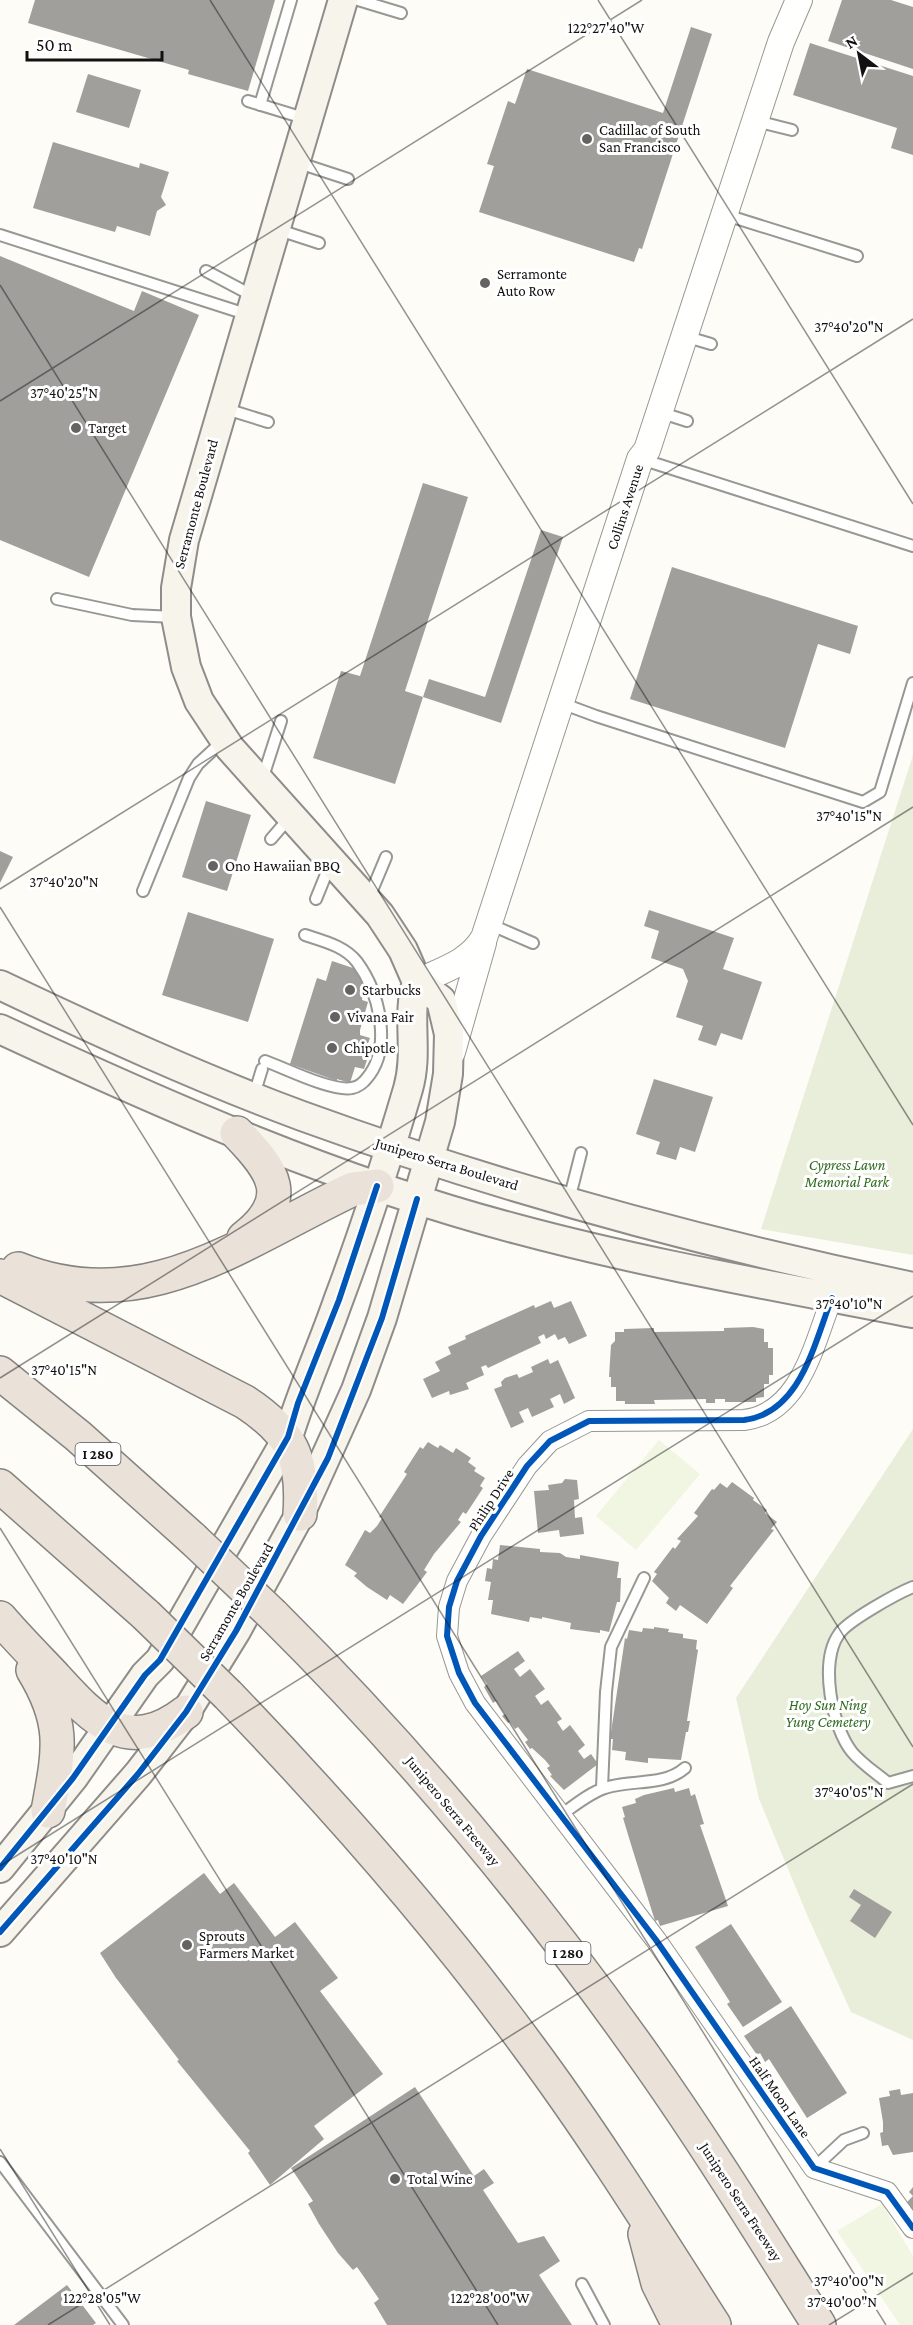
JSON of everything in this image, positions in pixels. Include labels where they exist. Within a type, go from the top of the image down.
[{"type":"highway","points":[[205,1264],[254,1230],[275,1200],[275,1185],[269,1170],[237,1133]]},
{"type":"highway","points":[[0,1260],[41,1277],[100,1286],[156,1281],[205,1264],[353,1189],[376,1186]]},
{"type":"highway","points":[[0,1276],[245,1402],[288,1437],[301,1475],[300,1514]]},
{"type":"highway","name":"Junipero Serra Freeway","points":[[0,1372],[119,1472],[193,1539],[273,1615],[409,1758],[559,1940],[696,2132],[819,2325]]},
{"type":"highway","points":[[0,1486],[146,1615],[228,1695],[332,1804],[441,1933],[530,2048],[639,2206],[714,2325]]},
{"type":"highway","points":[[3,1622],[80,1705],[94,1718],[110,1727],[138,1732],[155,1730],[186,1712]]},
{"type":"highway","points":[[3,1622],[44,1688],[56,1720],[59,1751],[48,1810]]},
{"type":"highway","points":[[639,2206],[658,2283],[679,2325]]},
{"type":"main road","name":"Serramonte Boulevard","points":[[0,1932],[138,1774],[186,1712],[236,1631],[300,1514],[356,1389],[382,1318],[442,1113],[449,1064],[449,1034],[444,1006],[436,995],[417,982],[397,940],[368,900],[261,784],[207,716],[192,685],[180,647],[176,616],[176,588],[182,549],[343,0]]},
{"type":"main road","points":[[0,1868],[48,1810],[178,1630],[288,1437],[298,1403],[339,1300],[413,1064],[415,1042],[411,1006],[417,982]]},
{"type":"main road","name":"Junipero Serra Boulevard","points":[[0,985],[118,1040],[254,1097],[429,1160],[697,1237],[913,1287]]},
{"type":"main road","points":[[0,1029],[287,1155],[417,1200],[581,1245],[913,1313]]},
{"type":"street","name":"Collins Avenue","points":[[417,982],[463,962],[477,949],[487,931],[640,459],[647,450],[781,42],[799,0]]},
{"type":"street","points":[[449,1064],[487,931]]},
{"type":"street","name":"Philip Drive","points":[[656,1940],[475,1703],[459,1672],[447,1636],[449,1607],[457,1581],[481,1536],[520,1476],[550,1442],[589,1421],[744,1420],[765,1415],[779,1406],[793,1390],[831,1298]]},
{"type":"street","name":"Half Moon Lane","points":[[656,1940],[814,2168]]},
{"type":"street","points":[[814,2168],[887,2192],[913,2228]]},
{"type":"lane","points":[[260,105],[291,0]]},
{"type":"lane","points":[[358,0],[401,13]]},
{"type":"lane","points":[[248,101],[307,119]]},
{"type":"lane","points":[[756,121],[792,130]]},
{"type":"lane","points":[[295,162],[348,179]]},
{"type":"lane","points":[[726,215],[857,256]]},
{"type":"lane","points":[[276,229],[319,243]]},
{"type":"lane","points":[[0,235],[252,306]]},
{"type":"lane","points":[[206,270],[252,306]]},
{"type":"lane","points":[[684,336],[711,344]]},
{"type":"lane","points":[[223,408],[268,422]]},
{"type":"lane","points":[[659,412],[687,421]]},
{"type":"lane","points":[[640,459],[913,546]]},
{"type":"lane","points":[[57,599],[125,614],[176,616]]},
{"type":"lane","points":[[561,702],[596,716],[863,802],[880,792],[913,683]]},
{"type":"lane","points":[[261,784],[281,721]]},
{"type":"lane","points":[[143,891],[189,778],[198,764],[224,740]]},
{"type":"lane","points":[[271,839],[291,817]]},
{"type":"lane","points":[[368,900],[387,856]]},
{"type":"lane","points":[[316,899],[331,862]]},
{"type":"lane","points":[[487,931],[533,944]]},
{"type":"lane","points":[[254,1097],[263,1065],[338,1087],[353,1088],[364,1081],[374,1070],[381,1053],[381,1035],[376,1005],[357,962],[336,946],[305,935]]},
{"type":"lane","points":[[569,1200],[581,1153]]},
{"type":"lane","points":[[602,1788],[606,1692],[611,1647],[644,1578]]},
{"type":"lane","points":[[913,1587],[897,1593],[839,1633],[828,1657],[831,1705],[852,1752],[888,1783],[913,1776]]},
{"type":"lane","points":[[561,1815],[602,1788],[632,1781],[663,1780],[675,1777],[685,1768]]},
{"type":"lane","points":[[814,2168],[844,2140],[863,2133]]},
{"type":"lane","points":[[0,2162],[123,2325]]},
{"type":"lane","points":[[582,2284],[604,2325]]},
{"type":"green space","name":"Cypress Lawn Memorial Park","points":[[913,755],[913,1255],[761,1229]]},
{"type":"green space","name":"Hoy Sun Ning Yung Cemetery","points":[[913,1429],[913,2040],[851,2012],[808,1917],[759,1799],[736,1698]]},
{"type":"green space","points":[[659,1440],[700,1474],[636,1550],[596,1516]]},
{"type":"green space","points":[[882,2204],[913,2256],[913,2325],[900,2325],[837,2231]]},
{"type":"building","points":[[35,0],[275,0],[248,91],[188,74],[189,70],[28,23]]},
{"type":"building","points":[[842,0],[891,0],[913,7],[913,69],[828,41]]},
{"type":"building","name":"Cadillac of South San Francisco","points":[[691,27],[712,34],[642,249],[639,248],[634,262],[479,212],[494,166],[487,164],[508,101],[515,104],[527,69],[663,113]]},
{"type":"building","points":[[810,43],[913,76],[913,155],[891,148],[897,128],[793,95]]},
{"type":"building","points":[[88,74],[141,90],[129,128],[76,112]]},
{"type":"building","points":[[53,142],[139,168],[140,163],[169,172],[161,197],[166,205],[157,211],[150,236],[117,226],[115,232],[33,208]]},
{"type":"building","name":"Target","points":[[0,256],[134,311],[142,291],[199,315],[89,577],[0,540]]},
{"type":"building","points":[[423,483],[468,497],[405,691],[423,697],[395,784],[313,758],[341,671],[360,676]]},
{"type":"building","points":[[541,530],[563,537],[501,723],[423,697],[429,679],[485,697]]},
{"type":"building","points":[[672,567],[858,626],[850,654],[818,644],[785,748],[630,699]]},
{"type":"building","points":[[206,801],[251,815],[227,891],[182,877]]},
{"type":"building","points":[[0,851],[13,857],[0,883]]},
{"type":"building","points":[[649,910],[734,938],[723,969],[762,982],[742,1040],[721,1033],[716,1046],[698,1040],[703,1026],[676,1017],[688,981],[683,969],[651,958],[659,931],[644,926]]},
{"type":"building","points":[[188,912],[274,939],[248,1022],[162,995]]},
{"type":"building","name":"Vivana Fair","points":[[332,961],[356,969],[364,983],[362,1000],[368,1002],[360,1035],[370,1038],[367,1046],[371,1048],[364,1069],[355,1067],[350,1083],[337,1079],[337,1081],[290,1064],[317,978],[326,981]]},
{"type":"building","points":[[654,1079],[713,1097],[695,1152],[680,1147],[676,1160],[656,1154],[660,1142],[636,1134]]},
{"type":"building","points":[[551,1301],[554,1308],[571,1301],[587,1336],[569,1344],[565,1337],[558,1340],[555,1334],[546,1339],[544,1334],[538,1337],[541,1343],[488,1368],[486,1365],[481,1367],[484,1375],[466,1383],[469,1389],[450,1395],[449,1391],[432,1398],[423,1379],[440,1371],[435,1362],[451,1354],[448,1347],[466,1339],[465,1336],[534,1305],[535,1308]]},
{"type":"building","points":[[654,1328],[654,1332],[724,1331],[724,1328],[764,1329],[764,1342],[768,1342],[768,1348],[773,1348],[773,1375],[769,1375],[769,1384],[764,1384],[764,1397],[756,1398],[756,1402],[725,1402],[725,1399],[715,1399],[715,1403],[706,1403],[706,1399],[654,1400],[655,1404],[625,1404],[625,1401],[616,1401],[616,1387],[611,1387],[611,1377],[609,1377],[611,1345],[615,1341],[615,1332],[624,1332],[624,1329]]},
{"type":"building","points":[[548,1359],[550,1364],[558,1360],[575,1398],[564,1404],[560,1394],[550,1399],[554,1407],[532,1417],[528,1408],[519,1412],[524,1422],[511,1428],[494,1389],[502,1386],[501,1382],[505,1378],[517,1374],[519,1378],[533,1372],[531,1367]]},
{"type":"building","points":[[428,1442],[438,1448],[440,1445],[453,1453],[456,1448],[471,1458],[468,1462],[476,1468],[474,1471],[485,1478],[480,1486],[483,1488],[466,1514],[463,1512],[458,1520],[461,1522],[434,1554],[424,1570],[427,1572],[403,1604],[390,1595],[387,1600],[367,1587],[354,1576],[357,1573],[345,1565],[365,1530],[370,1533],[377,1526],[382,1518],[379,1517],[407,1474],[404,1472],[420,1447],[423,1449]]},
{"type":"building","points":[[565,1479],[577,1480],[579,1499],[574,1500],[575,1518],[582,1517],[584,1534],[560,1537],[559,1530],[538,1533],[534,1491],[549,1490],[548,1485],[562,1483]]},
{"type":"building","points":[[732,1482],[754,1498],[753,1500],[767,1510],[765,1513],[777,1522],[771,1529],[774,1530],[730,1586],[733,1588],[707,1624],[680,1605],[676,1611],[666,1603],[669,1598],[652,1581],[657,1574],[654,1572],[673,1547],[675,1549],[681,1541],[677,1539],[698,1516],[694,1513],[712,1489],[714,1490],[720,1483],[727,1488]]},
{"type":"building","points":[[500,1545],[540,1549],[540,1552],[560,1553],[566,1557],[580,1559],[580,1555],[619,1562],[617,1578],[621,1578],[620,1602],[617,1602],[609,1632],[570,1629],[571,1623],[542,1617],[542,1619],[530,1617],[529,1622],[491,1614],[493,1600],[488,1600],[491,1582],[485,1581],[487,1568],[492,1569],[493,1559],[498,1560]]},
{"type":"building","points":[[654,1627],[669,1629],[668,1632],[683,1634],[683,1638],[697,1640],[696,1649],[698,1650],[687,1721],[690,1721],[681,1760],[648,1758],[648,1763],[625,1760],[626,1752],[612,1750],[613,1739],[610,1739],[625,1638],[627,1639],[629,1630],[642,1632],[643,1628],[654,1629]]},
{"type":"building","points":[[518,1651],[525,1661],[514,1669],[520,1677],[530,1669],[545,1689],[535,1696],[541,1705],[548,1700],[562,1719],[557,1722],[563,1731],[570,1725],[585,1745],[578,1751],[584,1759],[591,1754],[598,1764],[564,1790],[550,1776],[552,1775],[547,1768],[550,1766],[532,1748],[530,1749],[525,1742],[528,1740],[518,1727],[515,1729],[502,1716],[505,1714],[496,1701],[493,1703],[484,1687],[487,1684],[481,1676]]},
{"type":"building","points":[[674,1788],[675,1792],[689,1788],[691,1796],[695,1794],[704,1824],[700,1825],[728,1906],[660,1926],[658,1920],[655,1921],[623,1818],[625,1817],[622,1807],[636,1803],[635,1799],[644,1795]]},
{"type":"building","points":[[204,1873],[220,1894],[234,1883],[275,1937],[295,1922],[338,1978],[320,1991],[383,2074],[314,2126],[324,2139],[270,2185],[248,2153],[250,2151],[177,2061],[179,2060],[116,1978],[100,1953]]},
{"type":"building","points":[[854,1889],[892,1912],[875,1938],[850,1921],[861,1905],[849,1897]]},
{"type":"building","points":[[731,1924],[782,2002],[743,2027],[727,2004],[730,2002],[695,1947]]},
{"type":"building","points":[[791,2006],[847,2093],[807,2118],[769,2059],[765,2062],[760,2053],[757,2055],[744,2036]]},
{"type":"building","points":[[415,2087],[474,2176],[484,2169],[494,2183],[483,2190],[518,2243],[544,2236],[560,2261],[539,2275],[572,2325],[387,2325],[374,2303],[379,2299],[357,2267],[353,2270],[338,2253],[308,2204],[313,2201],[291,2168]]},
{"type":"building","points":[[900,2089],[901,2095],[913,2093],[913,2152],[893,2155],[888,2145],[882,2146],[880,2133],[883,2132],[883,2122],[879,2098],[890,2096],[889,2091]]},
{"type":"building","points":[[913,2196],[913,2210],[906,2203]]},
{"type":"building","points":[[67,2285],[96,2323],[93,2325],[14,2325]]},
{"type":"cycle path","points":[[0,1868],[73,1778],[145,1675],[160,1660],[288,1437],[298,1403],[339,1300],[377,1186]]},
{"type":"cycle path","points":[[0,1932],[138,1774],[186,1712],[236,1631],[328,1458],[382,1318],[417,1199]]},
{"type":"cycle path","points":[[832,1298],[803,1373],[779,1404],[763,1415],[744,1420],[589,1421],[550,1441],[527,1466],[481,1536],[457,1581],[449,1607],[447,1636],[459,1673],[475,1703],[656,1940],[814,2168],[887,2192],[913,2228]]},
{"type":"place","name":"Cadillac of South San Francisco","points":[[587,139]]},
{"type":"place","name":"Serramonte Auto Row","points":[[485,283]]},
{"type":"place","name":"Target","points":[[76,428]]},
{"type":"place","name":"Ono Hawaiian BBQ","points":[[213,866]]},
{"type":"place","name":"Starbucks","points":[[350,990]]},
{"type":"place","name":"Vivana Fair","points":[[335,1017]]},
{"type":"place","name":"Chipotle","points":[[332,1048]]},
{"type":"place","name":"Sprouts Farmers Market","points":[[187,1945]]},
{"type":"place","name":"Total Wine","points":[[395,2179]]}]
